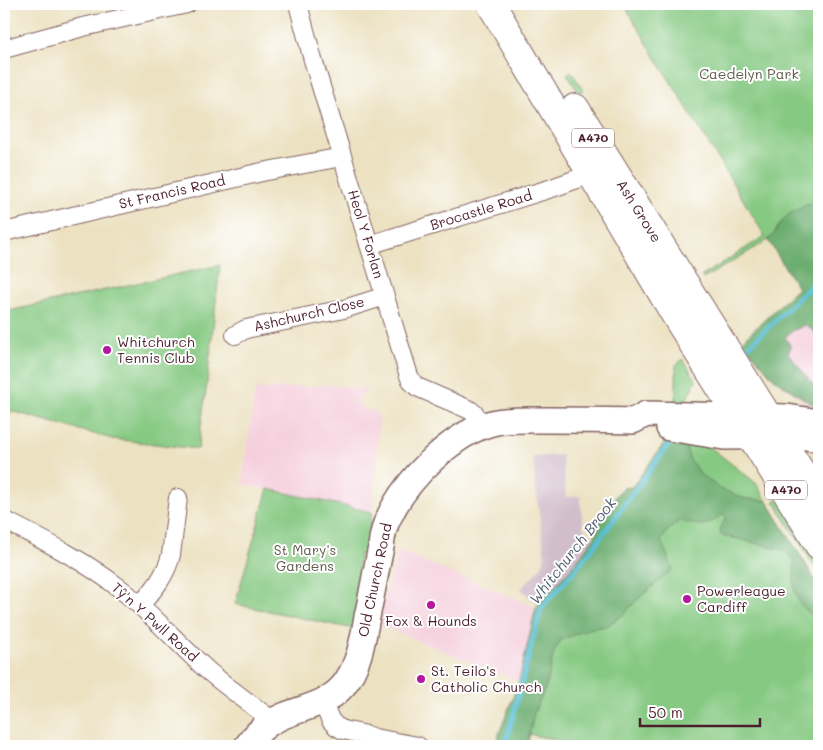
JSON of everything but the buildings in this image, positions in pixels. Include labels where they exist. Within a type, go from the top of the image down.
[{"type":"highway","name":"Ash Grove","points":[[491,4],[722,391],[759,426]]},
{"type":"highway","name":"Ash Grove","points":[[512,4],[584,122],[759,426]]},
{"type":"highway","name":"A470","points":[[759,426],[819,500]]},
{"type":"highway","name":"A470","points":[[759,426],[783,486],[819,545]]},
{"type":"street","points":[[4,49],[83,27],[187,4]]},
{"type":"street","name":"Heol Y Forlan","points":[[298,4],[313,60],[409,376],[417,387],[470,410],[475,414],[483,427]]},
{"type":"street","name":"St Francis Road","points":[[4,232],[262,172],[342,157]]},
{"type":"street","name":"Brocastle Road","points":[[369,246],[552,188],[592,172]]},
{"type":"street","name":"Ashchurch Close","points":[[235,335],[246,329],[344,309],[385,296]]},
{"type":"street","points":[[759,426],[787,417],[819,422]]},
{"type":"street","name":"Old Church Road","points":[[247,746],[255,736],[273,721],[332,697],[344,685],[357,661],[384,530],[388,519],[408,486],[421,471],[455,442],[483,427],[512,420],[633,421],[645,426],[724,436],[759,426]]},
{"type":"street","points":[[759,426],[819,439]]},
{"type":"street","points":[[140,605],[159,583],[172,555],[178,498]]},
{"type":"street","name":"Tŷ'n Y Pwll Road","points":[[4,520],[59,548],[119,587],[206,669],[273,721]]},
{"type":"street","points":[[322,702],[331,721],[343,730],[367,735],[375,742],[418,746]]},
{"type":"shaded area","points":[[819,288],[819,412],[815,411],[774,379],[753,355]]},
{"type":"shaded area","points":[[331,385],[354,389],[373,387],[367,389],[359,398],[358,403],[367,412],[373,410],[379,416],[372,512],[242,484],[255,390]]},
{"type":"shaded area","points":[[562,455],[566,497],[580,496],[583,529],[594,538],[572,567],[538,604],[521,589],[542,566],[545,558],[533,457]]},
{"type":"shaded area","points":[[398,551],[536,607],[519,681],[379,625],[389,580]]},
{"type":"green space","name":"Caedelyn Park","points":[[624,4],[819,4],[819,288],[806,301],[768,240],[703,279],[702,276],[765,236]]},
{"type":"green space","points":[[571,71],[583,90],[579,93],[567,74]]},
{"type":"green space","points":[[817,201],[819,202],[819,336],[806,325],[794,330],[785,337],[791,347],[788,353],[819,391],[819,409],[774,379],[742,341],[798,288],[768,240],[788,215]]},
{"type":"green space","name":"Whitchurch Tennis Club","points":[[220,265],[198,449],[112,439],[4,409],[4,312]]},
{"type":"green space","points":[[683,359],[696,380],[685,403],[676,404],[676,365]]},
{"type":"green space","points":[[666,441],[685,444],[690,460],[701,475],[721,489],[743,498],[767,501],[819,586],[819,623],[800,604],[794,589],[794,560],[784,550],[721,535],[720,529],[726,518],[721,515],[711,522],[702,525],[680,521],[668,530],[661,541],[673,569],[637,600],[623,615],[607,626],[588,629],[561,640],[554,652],[546,687],[534,713],[528,743],[523,746],[497,746],[499,734],[519,681],[536,607],[572,567],[594,538],[601,518],[617,494],[623,488],[632,487]]},
{"type":"green space","name":"Powerleague Cardiff","points":[[677,442],[710,447],[756,483],[819,586],[819,746],[584,746],[515,731],[545,611]]},
{"type":"green space","name":"St Mary's Gardens","points":[[268,489],[372,512],[366,555],[360,554],[358,568],[363,569],[354,629],[235,604]]},
{"type":"green space","points":[[780,498],[819,562],[819,574],[774,501]]},
{"type":"waterway","points":[[748,347],[819,278]]},
{"type":"waterway","name":"Whitchurch Brook","points":[[505,746],[541,608],[598,541],[671,441]]},
{"type":"place","name":"Whitchurch Tennis Club","points":[[107,350]]},
{"type":"place","name":"Powerleague Cardiff","points":[[687,599]]},
{"type":"place","name":"Fox & Hounds","points":[[431,605]]},
{"type":"place","name":"St. Teilo's Catholic Church","points":[[421,679]]}]
